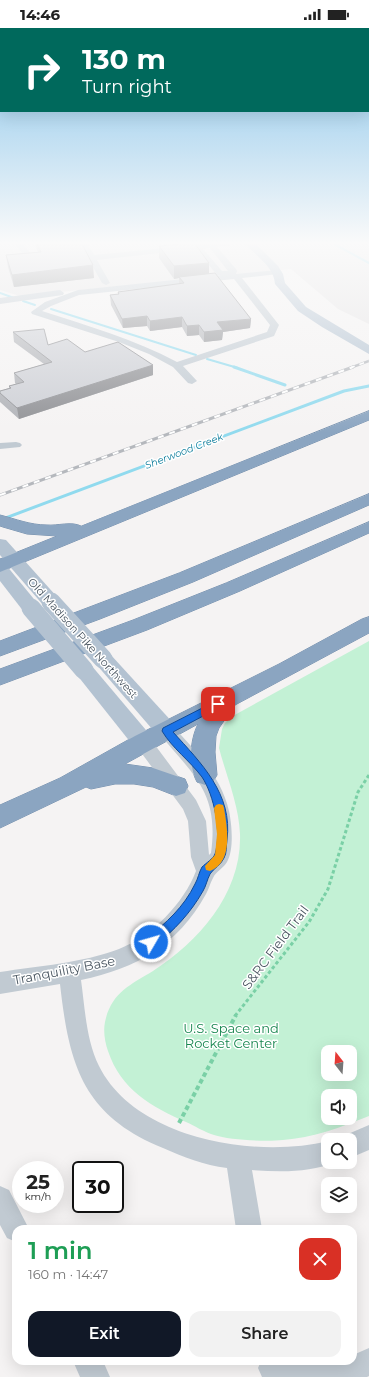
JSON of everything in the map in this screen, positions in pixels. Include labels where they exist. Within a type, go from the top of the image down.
[{"type":"highway","points":[[4,565],[369,415]]},
{"type":"highway","points":[[0,649],[169,585],[369,499]]},
{"type":"highway","points":[[0,520],[20,528],[41,531],[64,530],[104,523]]},
{"type":"highway","points":[[0,677],[140,626],[369,527]]},
{"type":"highway","points":[[0,817],[68,785],[144,742],[369,624]]},
{"type":"highway","points":[[205,775],[202,746],[205,733],[212,720],[230,698]]},
{"type":"highway","points":[[68,785],[109,774],[129,772],[141,774],[176,786]]},
{"type":"main road","points":[[300,307],[326,325],[369,350]]},
{"type":"main road","points":[[319,307],[337,320],[369,337]]},
{"type":"main road","name":"Old Madison Pike Northwest","points":[[0,544],[4,565],[31,608],[144,742]]},
{"type":"main road","name":"Old Madison Pike Northwest","points":[[4,565],[51,602],[167,731]]},
{"type":"street","points":[[43,307],[35,312],[122,340],[152,352],[176,365],[192,382]]},
{"type":"street","points":[[176,365],[271,334],[275,325],[261,307]]},
{"type":"street","points":[[0,446],[16,445]]},
{"type":"street","name":"Tranquility Base","points":[[0,983],[69,972],[102,965],[126,957],[159,937],[174,923],[188,906],[200,887],[206,871],[220,857],[223,834],[220,811],[213,789],[205,775],[167,731]]},
{"type":"street","points":[[144,742],[190,806],[197,821],[200,857],[206,871]]},
{"type":"street","points":[[69,972],[78,1044],[91,1076],[106,1097],[126,1116],[173,1141],[219,1156],[285,1160],[321,1154]]},
{"type":"street","points":[[357,1143],[369,1137]]},
{"type":"street","points":[[237,1157],[248,1225]]},
{"type":"street","points":[[0,1198],[14,1225]]},
{"type":"street","points":[[334,1377],[369,1362]]},
{"type":"street","points":[[89,1365],[96,1377]]},
{"type":"street","points":[[270,1369],[330,1377]]},
{"type":"path","name":"S&RC Field Trail","points":[[179,1123],[237,1013],[309,922],[328,889],[358,792],[369,775]]},
{"type":"shaded area","points":[[336,307],[369,307],[369,324]]},
{"type":"green space","name":"U.S. Space and Rocket Center","points":[[369,641],[369,1116],[357,1121],[357,1089],[321,1089],[321,1125],[345,1125],[294,1139],[258,1141],[221,1137],[161,1110],[139,1096],[129,1087],[114,1065],[106,1044],[104,1026],[108,1012],[117,997],[129,986],[170,959],[201,930],[225,895],[234,876],[239,856],[240,834],[235,801],[219,748],[222,729],[231,717]]},
{"type":"building","points":[[116,307],[242,307],[251,319],[217,322],[223,330],[204,332],[199,325],[187,326],[182,317],[150,321],[147,316],[122,319]]},
{"type":"building","points":[[44,329],[48,345],[67,339],[85,352],[118,342],[153,365],[17,408],[0,393],[0,391],[11,388],[9,386],[24,382],[14,373],[52,362],[13,332]]},
{"type":"waterway","points":[[51,309],[196,355]]},
{"type":"waterway","points":[[207,359],[238,368]]},
{"type":"waterway","points":[[234,367],[285,385]]},
{"type":"waterway","name":"Sherwood Creek","points":[[0,520],[344,391],[369,386]]},
{"type":"railway","points":[[350,368],[369,361]]},
{"type":"railway","points":[[0,495],[353,367]]},
{"type":"slow traffic","points":[[210,866],[220,857],[223,834],[219,808]]},
{"type":"route","points":[[151,942],[159,937],[174,923],[188,906],[200,887],[206,871],[220,857],[223,834],[222,823],[213,789],[205,775],[167,731],[218,704]]}]
